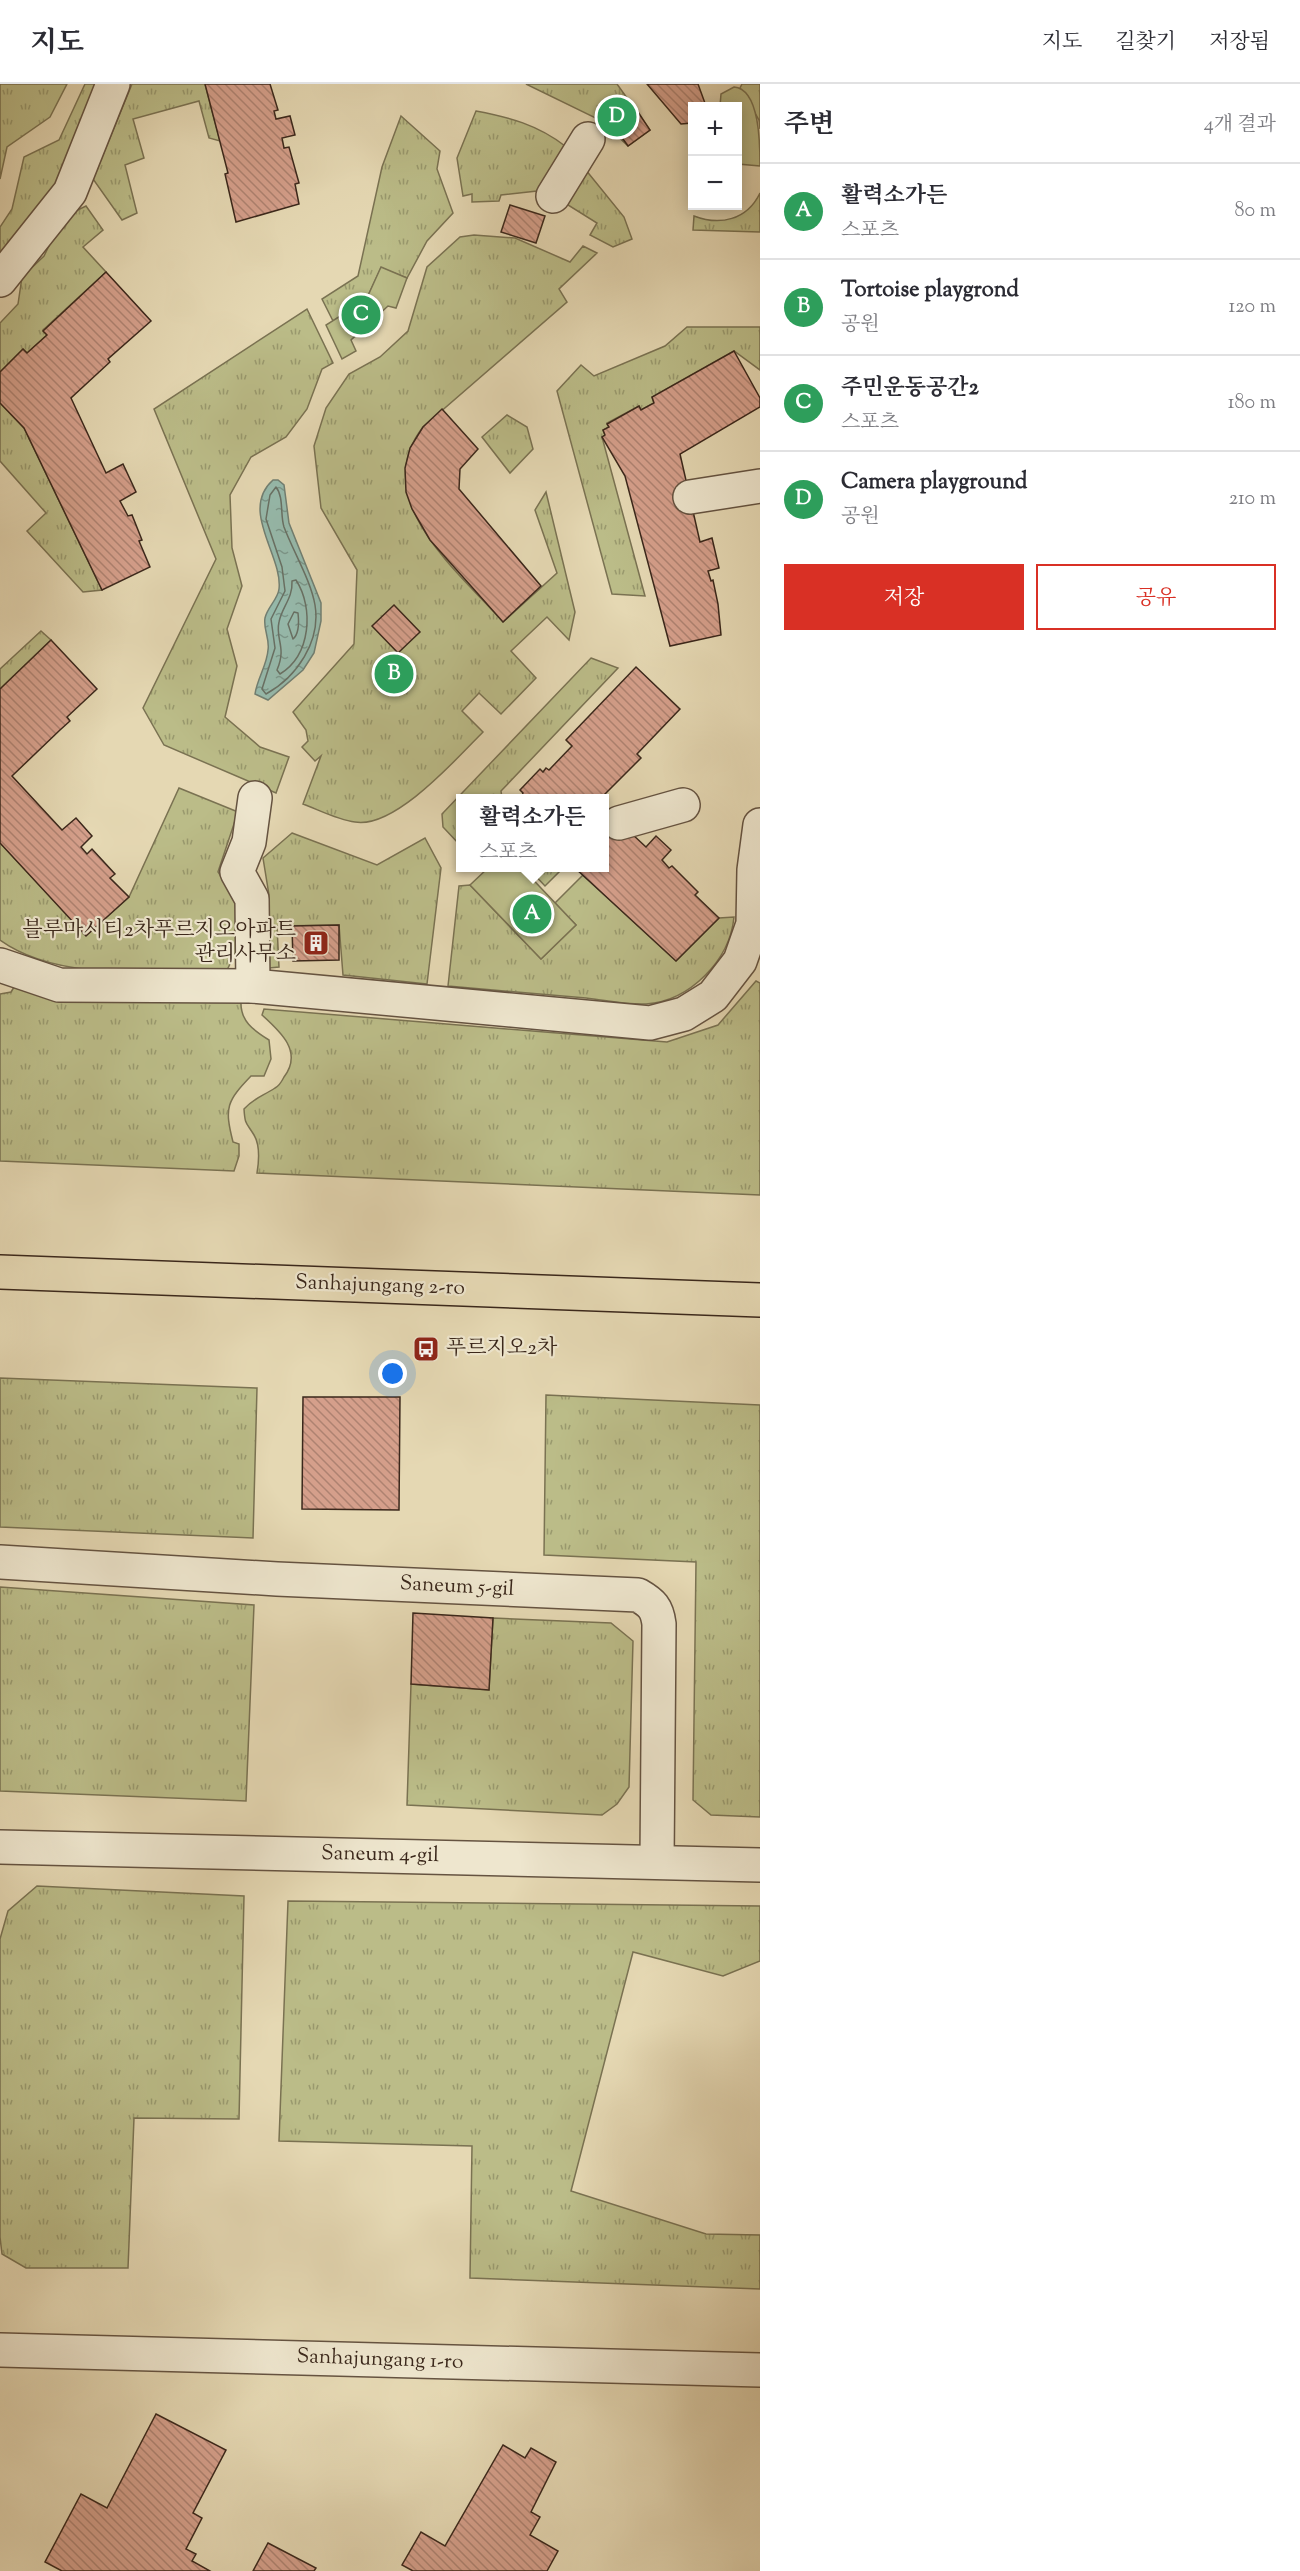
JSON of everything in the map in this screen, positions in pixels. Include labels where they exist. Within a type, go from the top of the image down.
[{"type":"main road","name":"Sanhajungang 2-ro","points":[[7,1273],[760,1300]]},
{"type":"street","points":[[0,280],[70,192],[113,84]]},
{"type":"street","points":[[553,196],[588,139]]},
{"type":"street","points":[[690,497],[760,486]]},
{"type":"street","points":[[253,986],[252,899],[237,872],[249,842],[255,798]]},
{"type":"street","points":[[619,824],[683,805]]},
{"type":"street","points":[[0,965],[59,985],[253,986],[650,1023],[684,1014],[719,990],[740,961],[753,924],[754,870],[760,825]]},
{"type":"street","name":"Saneum 5-gil","points":[[0,1562],[277,1579],[638,1595],[651,1602],[657,1611],[659,1624],[657,1861]]},
{"type":"street","name":"Saneum 4-gil","points":[[0,1848],[760,1865]]},
{"type":"street","name":"Sanhajungang 1-ro","points":[[0,2350],[760,2370]]},
{"type":"green space","points":[[0,84],[67,84],[50,117],[7,147],[0,179]]},
{"type":"green space","points":[[85,84],[106,84],[63,191],[0,269],[0,227],[12,209],[24,157],[59,140]]},
{"type":"green space","points":[[132,84],[205,84],[220,141],[209,138],[199,101],[133,119],[144,158],[125,165],[137,213],[122,220],[93,179]]},
{"type":"green space","points":[[526,84],[617,84],[650,130],[628,146],[602,121]]},
{"type":"green space","points":[[742,84],[760,84],[760,129],[759,120],[740,88]]},
{"type":"green space","points":[[734,87],[743,90],[749,97],[757,119],[760,166],[742,164],[742,102],[720,102],[721,94]]},
{"type":"green space","points":[[476,111],[523,123],[565,146],[537,191],[501,195],[499,201],[472,202],[472,194],[463,196],[457,158]]},
{"type":"green space","points":[[401,116],[440,151],[437,169],[453,213],[427,241],[407,278],[381,268],[366,300],[333,321],[322,299],[358,276],[382,167]]},
{"type":"green space","points":[[581,164],[624,217],[632,239],[613,247],[590,235],[597,223],[560,200]]},
{"type":"green space","points":[[760,193],[760,232],[693,230],[694,216],[713,220],[732,218],[748,209]]},
{"type":"green space","points":[[86,206],[103,230],[83,247],[106,272],[43,330],[47,335],[27,353],[23,349],[0,372],[0,323],[18,304],[22,277],[44,256],[63,217]]},
{"type":"green space","points":[[474,235],[515,238],[570,262],[583,246],[597,253],[559,289],[567,302],[423,427],[409,454],[406,481],[412,507],[425,532],[443,557],[503,622],[557,573],[535,510],[546,492],[575,612],[569,640],[547,617],[511,651],[536,678],[501,714],[479,693],[462,711],[483,732],[442,774],[388,815],[371,821],[349,821],[303,804],[321,756],[315,761],[302,747],[308,741],[306,730],[293,712],[354,644],[357,570],[321,508],[314,446],[326,408],[349,374],[380,357],[408,331],[427,267],[460,237]]},
{"type":"green space","points":[[381,267],[407,278],[396,308],[388,306],[351,340],[356,351],[342,359],[326,325],[366,300]]},
{"type":"green space","points":[[307,309],[333,363],[322,369],[307,409],[286,437],[251,457],[230,495],[232,548],[242,586],[227,629],[237,666],[225,717],[260,747],[289,757],[276,793],[164,745],[143,708],[216,559],[154,409]]},
{"type":"green space","points":[[687,327],[760,327],[760,370],[734,351],[652,397],[654,403],[641,410],[639,406],[607,423],[609,427],[603,430],[605,435],[602,437],[645,596],[612,594],[557,391],[581,365],[594,376],[665,346]]},
{"type":"green space","points":[[0,403],[24,428],[102,590],[83,592],[27,531],[46,513],[0,461]]},
{"type":"green space","points":[[507,415],[527,427],[533,449],[510,473],[482,437]]},
{"type":"green space","points":[[41,631],[51,640],[0,689],[0,669]]},
{"type":"green space","points":[[591,658],[618,668],[501,791],[501,794],[461,794]]},
{"type":"green space","points":[[179,788],[238,812],[218,872],[236,899],[236,952],[227,970],[140,972],[79,968],[51,963],[24,954],[0,940],[0,843],[86,935],[129,897]]},
{"type":"green space","points":[[456,799],[456,841],[443,827],[442,814]]},
{"type":"green space","points":[[292,833],[377,865],[425,838],[441,868],[427,984],[343,975],[339,925],[277,926],[279,967],[269,968],[269,895],[263,858]]},
{"type":"green space","points":[[484,872],[526,872],[576,925],[541,959],[470,885]]},
{"type":"green space","points":[[532,872],[559,872],[545,886]]},
{"type":"green space","points":[[583,875],[676,961],[719,918],[734,917],[725,948],[705,976],[692,986],[678,995],[646,1004],[448,986],[459,886],[470,885],[541,959],[576,925],[555,903]]},
{"type":"green space","points":[[756,981],[760,983],[760,1195],[257,1173],[259,1158],[257,1143],[246,1123],[244,1109],[279,1085],[289,1068],[291,1059],[287,1043],[282,1035],[262,1015],[264,1009],[667,1042],[718,1025]]},
{"type":"green space","points":[[16,984],[241,1001],[245,1019],[253,1029],[269,1040],[271,1059],[264,1076],[251,1076],[237,1092],[230,1105],[228,1112],[233,1142],[239,1144],[239,1156],[234,1171],[0,1161],[0,994],[11,992]]},
{"type":"green space","points":[[0,1378],[257,1388],[253,1538],[0,1527]]},
{"type":"green space","points":[[546,1395],[760,1405],[760,1817],[711,1815],[693,1800],[696,1562],[544,1555]]},
{"type":"green space","points":[[0,1587],[254,1605],[246,1801],[0,1791]]},
{"type":"green space","points":[[493,1618],[611,1623],[633,1641],[629,1787],[617,1804],[602,1815],[407,1805],[411,1684],[489,1690]]},
{"type":"green space","points":[[37,1886],[244,1896],[239,2119],[134,2118],[128,2268],[26,2268],[2,2254],[0,2237],[0,1939],[8,1911]]},
{"type":"green space","points":[[288,1901],[760,1906],[760,1961],[723,1976],[633,1952],[571,2191],[706,2234],[760,2235],[760,2289],[470,2278],[472,2146],[279,2141]]},
{"type":"water","points":[[273,480],[278,480],[284,485],[289,523],[321,603],[321,621],[314,653],[303,670],[268,700],[255,694],[268,650],[265,618],[279,589],[275,562],[261,519],[260,505],[264,492]]},
{"type":"building","points":[[205,84],[270,84],[278,110],[274,111],[276,119],[290,116],[295,135],[282,138],[284,148],[289,147],[299,183],[295,184],[299,204],[236,222],[225,174],[228,173]]},
{"type":"building","points":[[647,84],[698,84],[705,102],[688,102],[688,123],[681,124]]},
{"type":"building","points":[[638,112],[650,130],[628,146],[615,128]]},
{"type":"building","points":[[510,205],[545,216],[536,243],[501,232]]},
{"type":"building","points":[[106,272],[151,321],[108,359],[110,362],[71,398],[106,473],[123,464],[136,492],[120,501],[128,516],[132,515],[142,540],[139,541],[150,567],[102,590],[24,428],[0,403],[0,372],[23,349],[27,353],[47,335],[43,331]]},
{"type":"building","points":[[734,351],[760,398],[760,407],[680,454],[700,542],[712,538],[719,568],[708,571],[711,581],[713,580],[718,604],[721,635],[670,646],[625,476],[602,437],[605,435],[603,430],[609,427],[607,424],[639,406],[641,410],[654,403],[652,397]]},
{"type":"building","points":[[442,409],[478,449],[460,469],[459,489],[541,586],[503,622],[430,540],[412,509],[406,492],[405,468],[410,448],[423,427]]},
{"type":"building","points":[[394,605],[420,632],[398,653],[372,626]]},
{"type":"building","points":[[51,640],[97,689],[67,717],[70,721],[12,776],[62,830],[76,818],[92,836],[81,847],[87,854],[92,849],[115,874],[110,878],[129,897],[86,936],[0,843],[0,689]]},
{"type":"building","points":[[636,667],[680,709],[637,754],[641,758],[605,794],[523,794],[520,790],[540,769],[543,772],[546,768],[549,770],[572,746],[566,740]]},
{"type":"building","points":[[609,813],[646,847],[656,836],[671,850],[662,860],[669,868],[672,866],[698,892],[695,895],[719,918],[676,961],[579,872],[609,872]]},
{"type":"building","name":"블루마시티2차푸르지오아파트 관리사무소","points":[[339,925],[339,960],[293,961],[292,926]]},
{"type":"building","points":[[303,1397],[400,1397],[399,1510],[302,1509]]},
{"type":"building","points":[[413,1613],[493,1618],[489,1690],[411,1684]]},
{"type":"building","points":[[156,2414],[226,2450],[193,2513],[202,2518],[186,2549],[196,2554],[192,2561],[210,2571],[62,2571],[45,2562],[81,2494],[107,2508]]},
{"type":"building","points":[[503,2445],[525,2458],[531,2448],[556,2462],[531,2512],[540,2517],[530,2535],[558,2551],[547,2571],[413,2571],[402,2565],[421,2532],[445,2546]]},
{"type":"building","points":[[268,2543],[316,2568],[314,2571],[253,2571]]},
{"type":"place","name":"Camera playground","points":[[617,117]]},
{"type":"place","name":"주민운동공간2","points":[[361,315]]},
{"type":"place","name":"Tortoise playgrond","points":[[394,674]]},
{"type":"place","name":"활력소가든","points":[[532,914]]},
{"type":"place","name":"블루마시티2차푸르지오아파트 관리사무소","points":[[316,943]]},
{"type":"place","name":"푸르지오2차","points":[[426,1349]]}]
